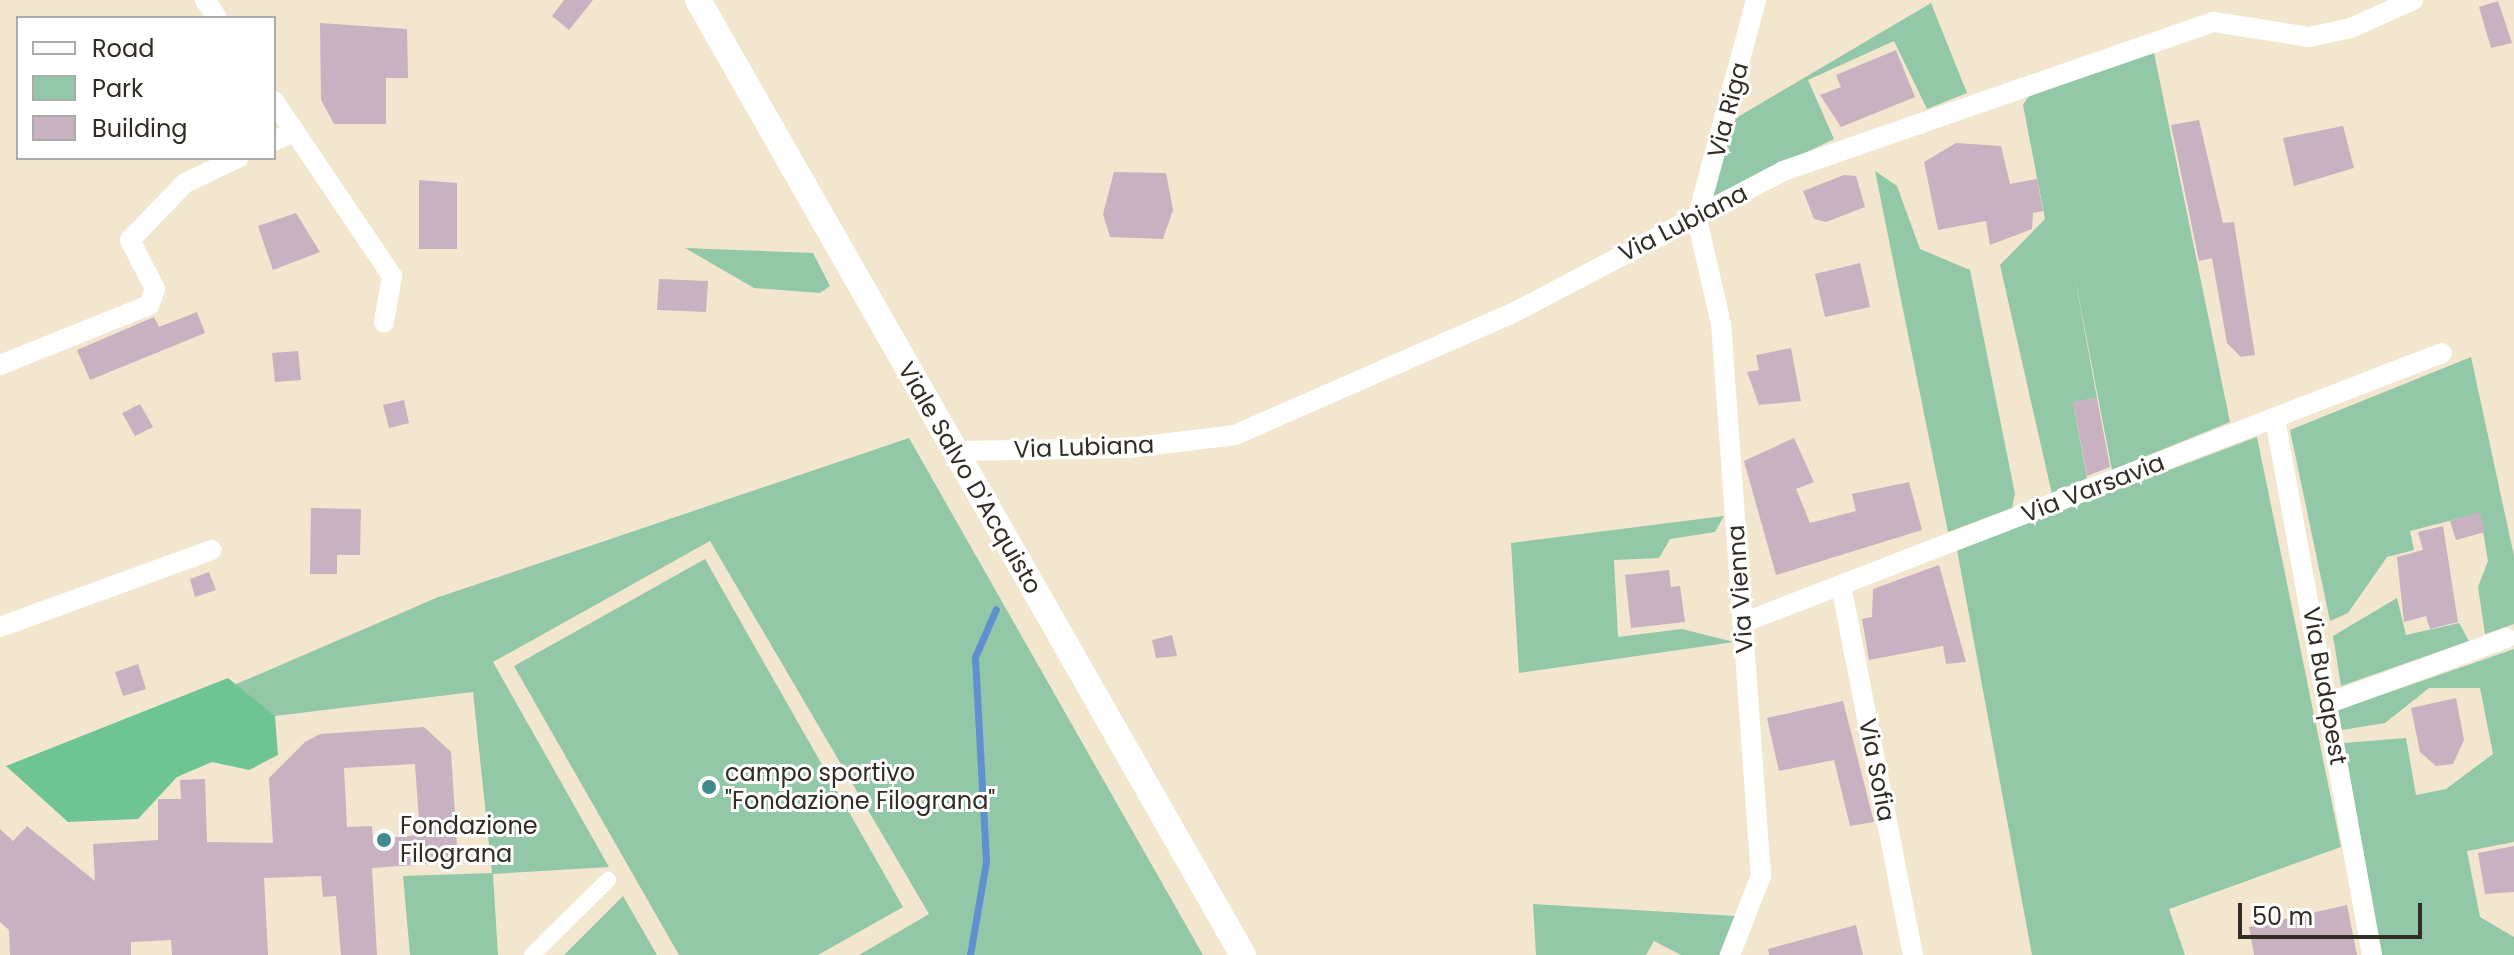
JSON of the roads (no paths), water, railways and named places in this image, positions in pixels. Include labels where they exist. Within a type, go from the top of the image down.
[{"type":"street","name":"Viale Salvo D'Acquisto","points":[[698,0],[1243,955]]},
{"type":"street","name":"Via Riga","points":[[1697,219],[1756,0]]},
{"type":"street","name":"Via Lubiana","points":[[956,451],[1128,448],[1235,435],[1384,375],[1697,219],[1783,171],[2214,22],[2309,37],[2351,28],[2413,0]]},
{"type":"street","points":[[276,104],[392,276],[384,322]]},
{"type":"street","points":[[276,140],[295,131]]},
{"type":"street","points":[[0,365],[149,305],[155,289],[130,240],[185,183],[234,160]]},
{"type":"street","name":"Via Vienna","points":[[1697,219],[1721,324],[1761,876],[1730,955]]},
{"type":"street","name":"Via Varsavia","points":[[1742,623],[2442,353]]},
{"type":"street","name":"Via Budapest","points":[[2275,418],[2329,703],[2372,955]]},
{"type":"street","points":[[0,627],[211,550]]},
{"type":"street","name":"Via Sofia","points":[[1841,585],[1913,955]]},
{"type":"street","points":[[2329,703],[2507,638]]},
{"type":"street","points":[[532,955],[608,880]]},
{"type":"waterway","points":[[970,955],[986,861],[975,657],[996,609]]},
{"type":"place","name":"campo sportivo \"Fondazione Filograna\"","points":[[709,787]]},
{"type":"place","name":"Fondazione Filograna","points":[[384,840]]}]
